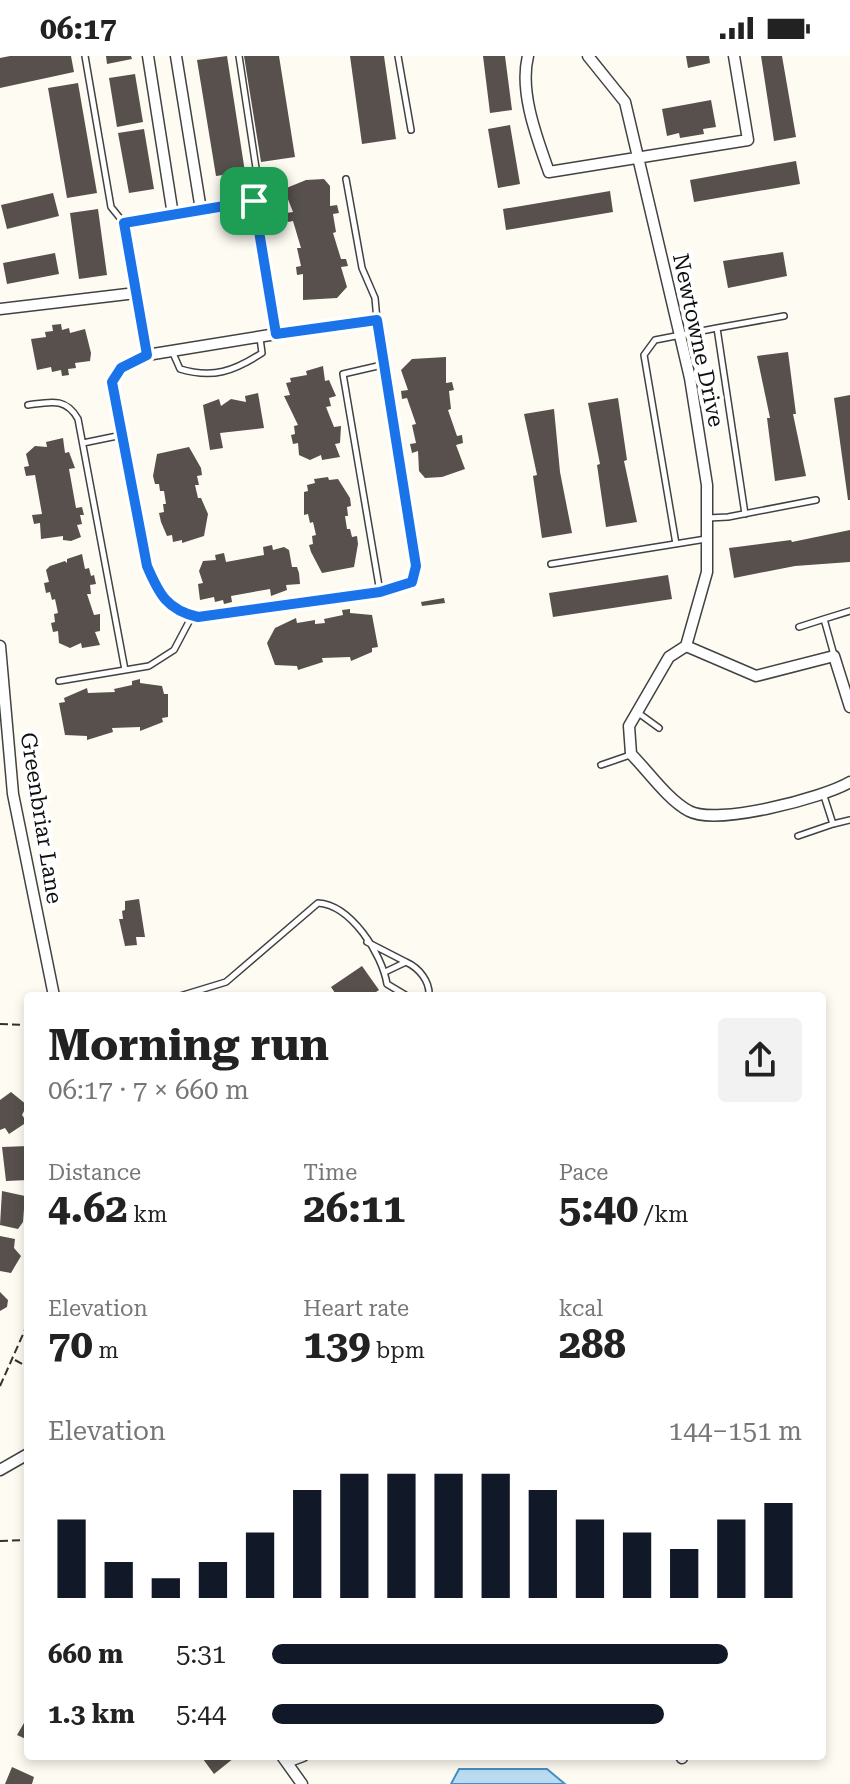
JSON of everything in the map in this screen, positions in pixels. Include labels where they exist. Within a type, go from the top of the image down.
[{"type":"street","points":[[148,56],[173,215]]},
{"type":"street","points":[[176,56],[201,210]]},
{"type":"street","points":[[528,56],[524,71],[535,131],[549,172],[748,140],[734,56]]},
{"type":"street","name":"Newtowne Drive","points":[[588,56],[625,102],[679,333],[707,485],[707,572],[686,646],[669,657],[629,726],[631,754]]},
{"type":"street","points":[[254,201],[276,334],[147,355],[124,223],[173,215],[254,201]]},
{"type":"street","points":[[0,309],[136,293]]},
{"type":"street","name":"Greenbriar Lane","points":[[0,646],[13,794],[53,992]]},
{"type":"street","points":[[686,646],[756,676],[834,656],[850,707]]},
{"type":"street","points":[[631,754],[687,811],[708,817],[756,810],[850,782]]},
{"type":"street","points":[[0,1470],[24,1456]]},
{"type":"street","points":[[285,1760],[302,1784]]},
{"type":"lane","points":[[85,56],[111,207],[124,223]]},
{"type":"lane","points":[[239,56],[258,181],[254,201]]},
{"type":"lane","points":[[398,56],[411,130]]},
{"type":"lane","points":[[147,355],[121,368],[112,382],[147,566],[158,592],[178,613],[192,616],[380,592],[412,582],[416,566],[382,365],[375,298],[362,268],[346,179]]},
{"type":"lane","points":[[676,544],[644,355],[655,340],[679,333],[784,316]]},
{"type":"lane","points":[[276,334],[377,320]]},
{"type":"lane","points":[[717,328],[745,514]]},
{"type":"lane","points":[[172,350],[180,369],[201,376],[218,375],[262,353],[260,336]]},
{"type":"lane","points":[[380,592],[343,374],[382,365]]},
{"type":"lane","points":[[28,405],[57,401],[71,407],[78,419],[125,670]]},
{"type":"lane","points":[[83,443],[122,435]]},
{"type":"lane","points":[[707,518],[816,500]]},
{"type":"lane","points":[[551,564],[707,539]]},
{"type":"lane","points":[[799,627],[850,611]]},
{"type":"lane","points":[[59,681],[149,666],[174,650],[192,616]]},
{"type":"lane","points":[[824,619],[834,656]]},
{"type":"lane","points":[[636,711],[659,728]]},
{"type":"lane","points":[[601,765],[631,754]]},
{"type":"lane","points":[[823,792],[833,824]]},
{"type":"lane","points":[[798,836],[850,820]]},
{"type":"lane","points":[[193,992],[226,982],[318,903],[345,912],[385,972],[387,984],[400,992]]},
{"type":"lane","points":[[367,942],[406,962],[423,977],[430,987],[429,992]]},
{"type":"lane","points":[[385,972],[406,962]]},
{"type":"path","points":[[0,1024],[24,1025]]},
{"type":"path","points":[[0,1386],[24,1333]]},
{"type":"path","points":[[13,1359],[24,1365]]},
{"type":"path","points":[[0,1541],[24,1540]]},
{"type":"water","points":[[459,1769],[547,1769],[565,1784],[451,1784]]},
{"type":"building","points":[[71,56],[74,72],[0,88],[0,58]]},
{"type":"building","points":[[106,56],[131,56],[132,59],[107,64]]},
{"type":"building","points":[[227,56],[245,172],[216,176],[197,60]]},
{"type":"building","points":[[244,56],[279,56],[295,157],[261,162]]},
{"type":"building","points":[[350,56],[384,56],[396,139],[362,144]]},
{"type":"building","points":[[483,56],[505,56],[512,110],[490,113]]},
{"type":"building","points":[[686,56],[709,56],[710,63],[688,68]]},
{"type":"building","points":[[761,56],[782,56],[796,137],[774,141]]},
{"type":"building","points":[[135,74],[143,122],[117,127],[109,78]]},
{"type":"building","points":[[78,83],[97,193],[67,198],[48,88]]},
{"type":"building","points":[[711,100],[716,127],[703,129],[704,134],[680,138],[679,133],[667,136],[662,109]]},
{"type":"building","points":[[510,125],[520,184],[498,188],[488,129]]},
{"type":"building","points":[[144,129],[154,189],[129,193],[118,133]]},
{"type":"building","points":[[796,161],[800,184],[694,202],[690,180]]},
{"type":"building","points":[[324,179],[330,186],[330,206],[337,205],[339,213],[333,214],[336,232],[333,233],[341,259],[346,259],[348,266],[341,267],[347,287],[337,298],[303,300],[303,274],[297,275],[296,267],[301,266],[297,248],[301,248],[293,221],[288,222],[286,213],[293,212],[284,189],[306,180]]},
{"type":"building","points":[[610,191],[613,212],[506,230],[503,209]]},
{"type":"building","points":[[53,193],[59,216],[7,229],[1,205]]},
{"type":"building","points":[[98,209],[107,275],[79,279],[70,213]]},
{"type":"building","points":[[783,252],[787,276],[728,288],[723,261]]},
{"type":"building","points":[[55,253],[59,274],[7,284],[3,263]]},
{"type":"building","points":[[61,324],[62,330],[69,328],[70,333],[85,329],[91,353],[90,361],[75,363],[76,368],[68,369],[69,375],[62,376],[61,370],[52,372],[51,367],[37,370],[31,339],[46,337],[45,332],[53,331],[52,325]]},
{"type":"building","points":[[788,352],[796,414],[793,414],[806,476],[775,481],[767,418],[770,418],[757,356]]},
{"type":"building","points":[[446,357],[446,383],[452,382],[454,390],[449,391],[451,409],[448,410],[457,436],[462,435],[463,443],[456,445],[465,469],[442,477],[425,478],[419,471],[418,451],[412,453],[410,444],[416,443],[412,425],[416,424],[407,398],[402,399],[401,391],[408,390],[401,370],[412,359]]},
{"type":"building","points":[[323,366],[325,381],[329,380],[336,396],[329,398],[331,406],[326,407],[334,427],[341,426],[340,443],[335,444],[340,457],[322,460],[321,455],[310,460],[299,455],[298,443],[293,444],[291,435],[295,434],[294,426],[298,425],[284,396],[290,395],[286,383],[291,382],[290,378],[307,375],[306,371]]},
{"type":"building","points":[[258,393],[264,428],[220,433],[223,448],[210,450],[203,405],[219,399],[221,406],[231,399],[246,402],[245,396]]},
{"type":"building","points":[[850,395],[850,500],[848,500],[834,398]]},
{"type":"building","points":[[618,398],[627,460],[624,461],[637,522],[606,527],[597,465],[600,464],[588,403]]},
{"type":"building","points":[[554,409],[560,472],[572,533],[542,538],[533,476],[537,475],[524,414]]},
{"type":"building","points":[[63,438],[65,453],[69,452],[75,468],[69,469],[76,508],[82,507],[84,515],[80,515],[82,524],[77,525],[81,537],[71,541],[63,540],[63,536],[41,539],[40,523],[34,524],[32,515],[42,514],[35,475],[26,476],[24,467],[29,466],[26,454],[35,446],[47,447],[46,442]]},
{"type":"building","points":[[189,447],[201,468],[202,475],[197,476],[199,485],[195,485],[198,498],[201,498],[208,514],[204,536],[182,543],[182,540],[173,542],[172,535],[167,536],[159,513],[164,512],[163,504],[166,504],[164,491],[160,491],[153,476],[157,454]]},
{"type":"building","points":[[328,477],[329,480],[338,479],[350,498],[351,506],[347,507],[348,516],[345,516],[347,529],[350,529],[352,537],[357,536],[358,544],[354,567],[322,573],[309,545],[313,544],[312,536],[316,535],[313,522],[310,523],[308,514],[304,515],[304,492],[308,491],[307,485],[315,483],[314,479]]},
{"type":"building","points":[[850,530],[850,562],[795,566],[734,578],[729,548],[792,542]]},
{"type":"building","points":[[272,545],[273,550],[284,547],[289,550],[292,567],[297,567],[299,573],[300,584],[286,585],[287,590],[271,596],[270,589],[231,596],[232,602],[224,604],[223,600],[215,602],[214,597],[200,600],[198,584],[203,583],[199,571],[203,561],[216,560],[215,555],[224,553],[226,562],[264,555],[263,547]]},
{"type":"building","points":[[82,554],[85,569],[89,568],[96,584],[90,585],[91,594],[87,594],[94,615],[100,614],[100,631],[95,632],[100,645],[82,648],[81,643],[70,648],[59,643],[58,631],[53,632],[51,623],[55,622],[54,614],[58,613],[55,599],[52,600],[50,592],[46,593],[44,583],[49,582],[46,570],[50,566],[67,563],[67,559]]},
{"type":"building","points":[[668,575],[672,599],[553,617],[549,593]]},
{"type":"building","points":[[444,598],[445,603],[422,606],[421,602]]},
{"type":"building","points":[[350,609],[350,613],[372,615],[378,647],[372,648],[372,652],[351,661],[350,657],[322,658],[323,662],[298,670],[297,666],[275,665],[267,643],[275,628],[296,618],[297,623],[315,620],[315,624],[325,623],[324,619],[343,615],[342,610]]},
{"type":"building","points":[[140,679],[140,683],[162,686],[164,694],[168,694],[168,717],[162,718],[163,722],[140,731],[140,727],[112,728],[113,732],[87,740],[87,736],[65,735],[59,703],[65,702],[64,698],[87,688],[88,693],[115,692],[114,689],[132,685],[132,681]]},
{"type":"building","points":[[139,899],[145,937],[136,937],[137,945],[125,946],[119,919],[123,919],[125,901]]},
{"type":"building","points":[[362,966],[379,990],[334,992],[331,987]]},
{"type":"building","points":[[11,1092],[24,1103],[24,1124],[9,1134],[5,1128],[0,1130],[0,1100]]},
{"type":"building","points":[[24,1146],[24,1180],[6,1181],[2,1147]]},
{"type":"building","points":[[2,1191],[24,1196],[23,1222],[18,1229],[0,1225]]},
{"type":"building","points":[[0,1236],[15,1239],[14,1248],[21,1256],[11,1273],[0,1271]]},
{"type":"building","points":[[0,1292],[8,1300],[7,1307],[0,1311]]},
{"type":"building","points":[[24,1723],[24,1738],[17,1735]]},
{"type":"building","points":[[204,1760],[232,1760],[214,1774]]},
{"type":"building","points":[[12,1767],[34,1777],[32,1784],[5,1784]]},
{"type":"route","points":[[254,201],[276,334],[377,320],[416,566],[412,582],[380,592],[198,617],[178,613],[158,592],[147,566],[112,382],[121,368],[147,355],[124,223],[254,201]]}]
